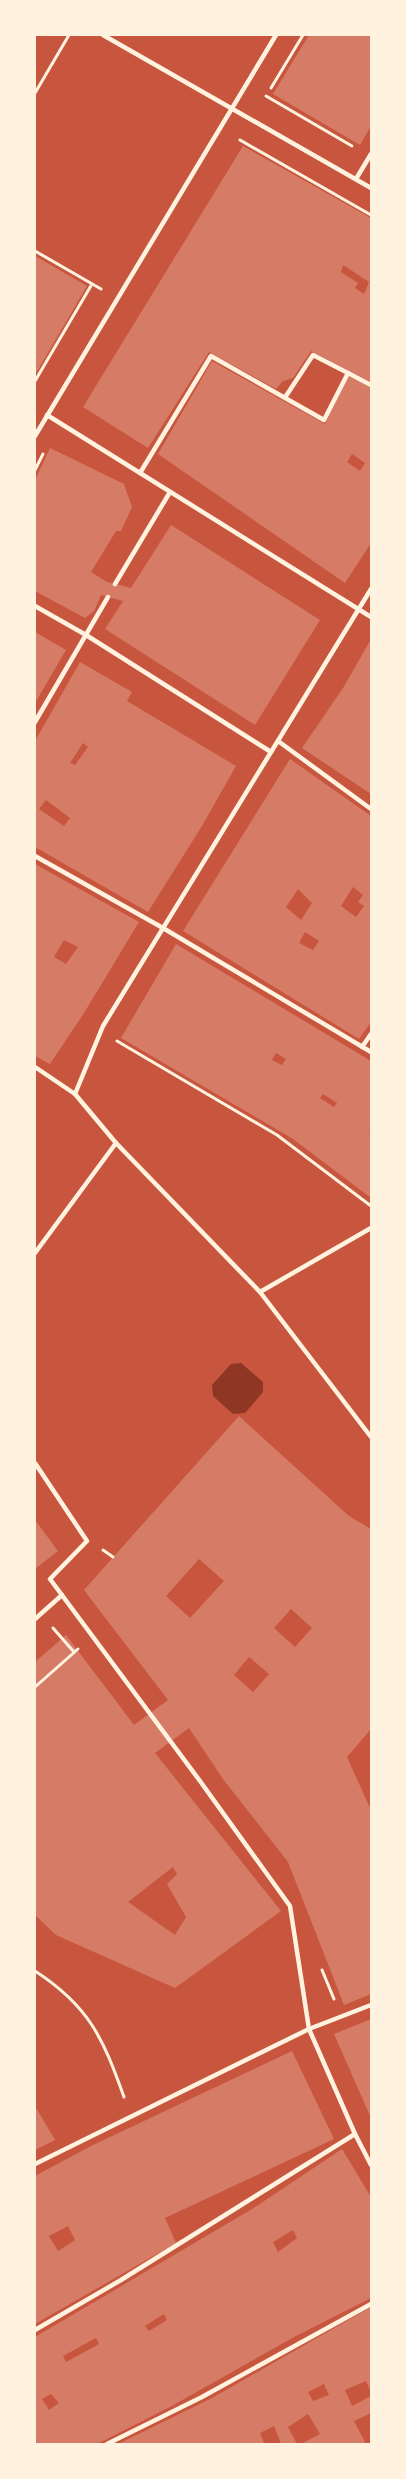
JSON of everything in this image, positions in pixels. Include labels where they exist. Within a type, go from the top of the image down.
[{"type":"street","points":[[103,35],[371,188]]},
{"type":"street","points":[[35,436],[276,35]]},
{"type":"street","points":[[356,179],[370,155]]},
{"type":"street","points":[[286,396],[313,355],[371,385]]},
{"type":"street","points":[[140,473],[211,356],[286,396],[324,420],[348,373]]},
{"type":"street","points":[[47,415],[371,617]]},
{"type":"street","points":[[115,584],[170,492]]},
{"type":"street","points":[[75,1094],[103,1026],[371,589]]},
{"type":"street","points":[[35,722],[108,597]]},
{"type":"street","points":[[35,606],[86,635],[271,752]]},
{"type":"street","points":[[278,741],[371,809]]},
{"type":"street","points":[[35,856],[163,928],[371,1052]]},
{"type":"street","points":[[362,1047],[371,1034]]},
{"type":"street","points":[[35,1067],[75,1094],[116,1143],[260,1292],[371,1437]]},
{"type":"street","points":[[35,1253],[116,1143]]},
{"type":"street","points":[[260,1292],[371,1228]]},
{"type":"street","points":[[35,1464],[87,1541],[69,1562],[50,1579],[290,1906],[308,2029],[371,2166]]},
{"type":"street","points":[[35,1619],[62,1595]]},
{"type":"street","points":[[35,2164],[308,2029],[371,2005]]},
{"type":"street","points":[[35,2330],[121,2280],[355,2134]]},
{"type":"street","points":[[107,2444],[202,2397],[371,2304]]},
{"type":"path","points":[[35,93],[68,35]]},
{"type":"path","points":[[266,96],[370,155]]},
{"type":"path","points":[[240,140],[371,215]]},
{"type":"path","points":[[35,250],[116,300]]},
{"type":"path","points":[[35,381],[92,284]]},
{"type":"path","points":[[101,1032],[277,1135],[371,1206]]},
{"type":"path","points":[[59,1635],[74,1652]]},
{"type":"path","points":[[35,1687],[77,1649]]},
{"type":"path","points":[[35,1971],[60,1987],[90,2020],[102,2039],[130,2117]]},
{"type":"shaded area","points":[[241,1363],[263,1382],[263,1392],[245,1413],[233,1414],[213,1396],[212,1385],[231,1364]]},
{"type":"building","points":[[309,35],[371,35],[371,126],[360,145],[273,94]]},
{"type":"building","points":[[243,146],[371,218],[371,382],[311,351],[293,378],[283,381],[276,389],[209,352],[148,448],[83,407]],"holes":[[[343,265],[369,282],[364,294],[355,288],[358,283],[341,272]]]},
{"type":"building","points":[[35,256],[87,286],[35,375]]},
{"type":"building","points":[[212,361],[325,424],[348,376],[371,387],[371,543],[345,583],[158,454]],"holes":[[[352,454],[365,463],[360,471],[347,462]]]},
{"type":"building","points":[[50,448],[124,484],[132,507],[121,531],[116,531],[91,572],[107,582],[131,588],[171,525],[320,620],[255,725],[105,629],[123,601],[101,595],[94,611],[85,618],[35,591],[35,480]]},
{"type":"building","points":[[35,632],[66,650],[35,703]]},
{"type":"building","points":[[371,639],[371,794],[302,748],[343,688]]},
{"type":"building","points":[[80,662],[132,692],[127,701],[236,766],[202,826],[148,912],[35,847],[35,741]],"holes":[[[83,743],[88,747],[75,765],[70,763]],[[46,800],[70,818],[64,826],[39,809]]]},
{"type":"building","points":[[290,759],[371,816],[371,1022],[359,1039],[183,931]],"holes":[[[353,887],[363,895],[358,902],[364,906],[356,917],[341,906]],[[298,889],[312,903],[301,920],[286,907]],[[305,932],[319,941],[313,950],[299,943]]]},
{"type":"building","points":[[35,864],[139,922],[84,1013],[50,1064],[35,1056]],"holes":[[[64,940],[78,947],[66,964],[54,957]]]},
{"type":"building","points":[[176,944],[371,1061],[371,1130],[369,1133],[371,1134],[371,1198],[293,1139],[121,1038]],"holes":[[[276,1053],[286,1059],[282,1065],[272,1060]],[[323,1094],[337,1103],[334,1107],[320,1098]]]},
{"type":"building","points":[[239,1416],[349,1516],[371,1529],[371,1729],[347,1757],[371,1810],[371,1994],[344,2005],[288,1862],[223,1779],[189,1728],[155,1753],[281,1911],[175,1988],[56,1935],[35,1915],[35,1662],[66,1635],[134,1725],[168,1700],[84,1590]],"holes":[[[199,1559],[224,1581],[190,1618],[166,1596]],[[291,1609],[312,1628],[295,1647],[274,1628]],[[249,1657],[269,1674],[253,1692],[234,1675]],[[173,1867],[177,1874],[167,1884],[186,1917],[175,1935],[128,1902]]]},
{"type":"building","points":[[35,1520],[58,1551],[35,1569]]},
{"type":"building","points":[[371,2019],[371,2118],[334,2034]]},
{"type":"building","points":[[292,2051],[334,2139],[165,2218],[176,2243],[35,2324],[35,2176],[91,2146]],"holes":[[[68,2226],[75,2240],[58,2251],[49,2236]]]},
{"type":"building","points":[[35,2106],[55,2140],[35,2150]]},
{"type":"building","points":[[342,2149],[371,2197],[371,2298],[294,2337],[170,2407],[97,2444],[35,2444],[35,2337],[252,2209]],"holes":[[[293,2230],[297,2238],[278,2252],[273,2242]],[[164,2314],[167,2320],[149,2331],[145,2326]],[[96,2338],[99,2344],[66,2362],[63,2356]],[[51,2394],[59,2403],[49,2410],[42,2399]]]},
{"type":"building","points":[[371,2307],[371,2392],[366,2381],[345,2390],[352,2406],[371,2396],[371,2413],[354,2421],[366,2444],[301,2444],[320,2434],[308,2414],[288,2427],[297,2444],[281,2444],[274,2426],[260,2433],[264,2443],[261,2444],[118,2444],[212,2398]],"holes":[[[324,2384],[329,2395],[313,2401],[308,2392]]]}]
